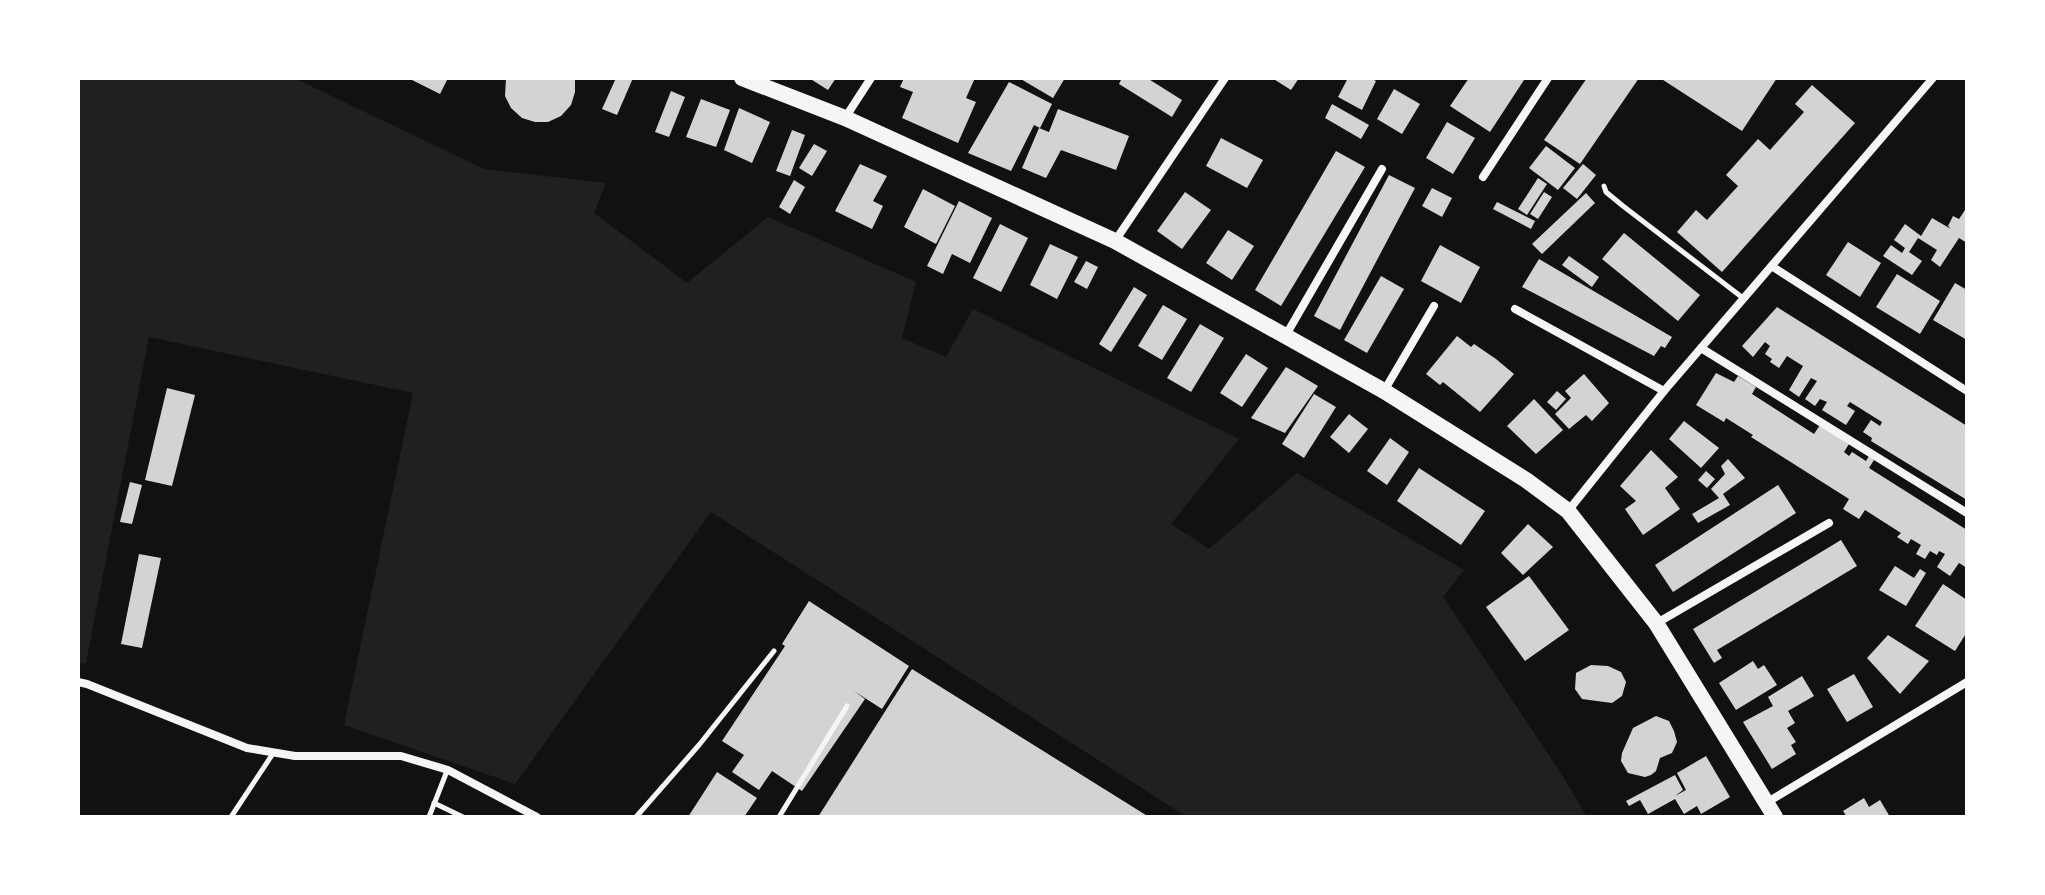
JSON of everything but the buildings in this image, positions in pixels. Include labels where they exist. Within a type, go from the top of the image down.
[{"type":"main road","points":[[742,78],[845,118],[1115,241],[1384,391],[1526,480],[1568,511],[1656,623],[1770,810]]},
{"type":"street","points":[[845,118],[871,78]]},
{"type":"street","points":[[1115,241],[1225,78]]},
{"type":"street","points":[[1483,177],[1548,78]]},
{"type":"street","points":[[1568,511],[1664,391],[1933,78]]},
{"type":"street","points":[[1286,335],[1382,169]]},
{"type":"street","points":[[1773,267],[1967,391]]},
{"type":"street","points":[[1384,391],[1434,306]]},
{"type":"street","points":[[1515,309],[1664,391]]},
{"type":"street","points":[[1701,348],[1967,513]]},
{"type":"street","points":[[1656,623],[1829,523]]},
{"type":"street","points":[[78,682],[247,748],[295,756],[401,756],[448,770],[537,817]]},
{"type":"street","points":[[1770,810],[1967,682]]},
{"type":"lane","points":[[1604,186],[1606,192],[1623,206],[1744,298]]},
{"type":"lane","points":[[636,817],[699,745],[774,651]]},
{"type":"lane","points":[[779,817],[847,706]]},
{"type":"lane","points":[[231,817],[274,752]]},
{"type":"lane","points":[[429,817],[448,770]]},
{"type":"lane","points":[[434,803],[463,817]]},
{"type":"shaded area","points":[[78,78],[294,78],[484,169],[606,183],[594,213],[687,283],[768,217],[916,282],[902,338],[946,357],[973,309],[1239,439],[1171,524],[1209,549],[1297,473],[1464,570],[1443,597],[1587,817],[1187,817],[711,512],[515,784],[344,725],[413,393],[149,337],[86,663],[78,664]]}]
